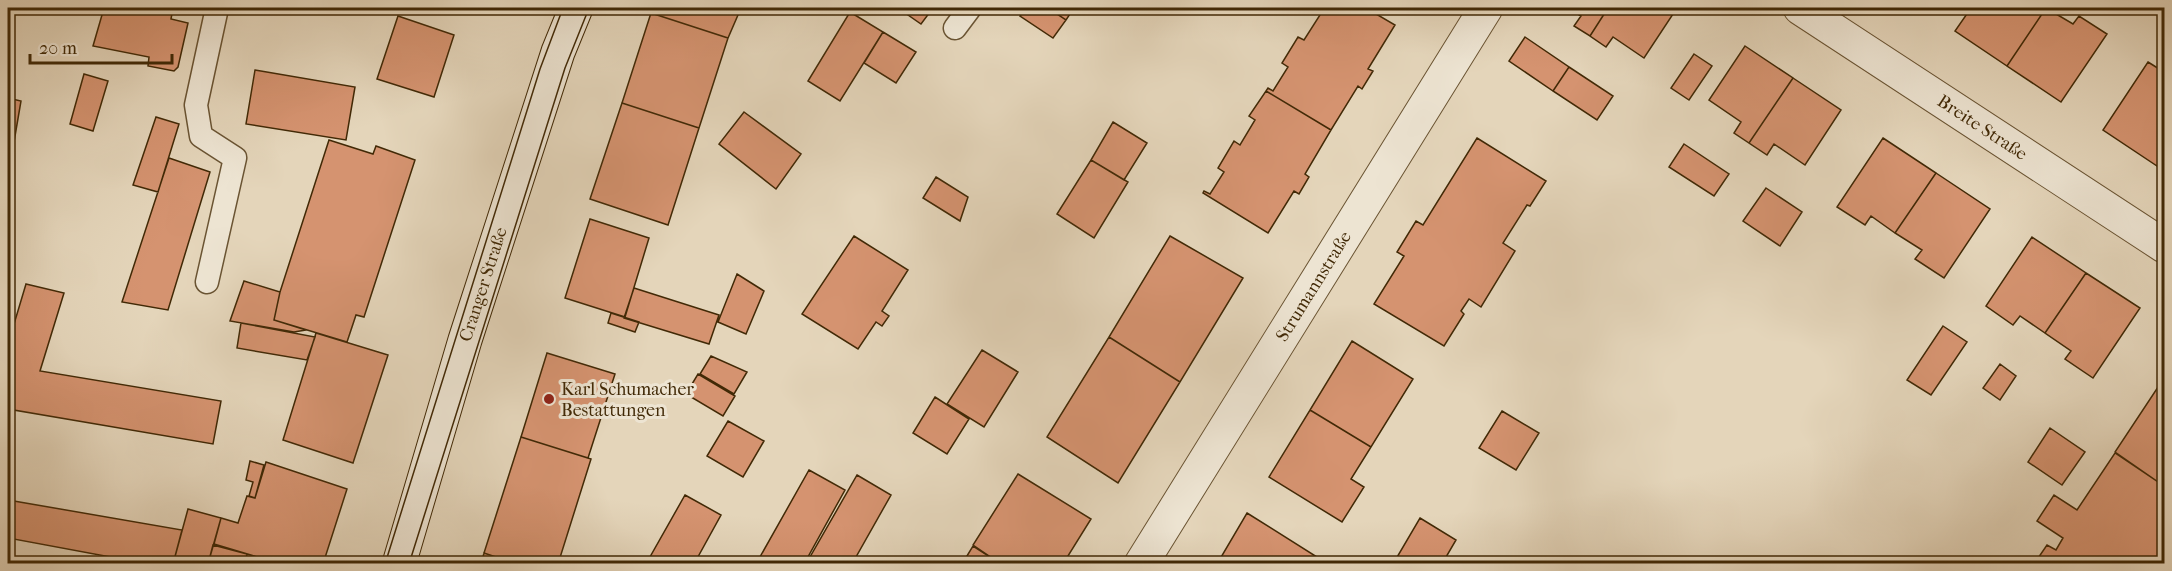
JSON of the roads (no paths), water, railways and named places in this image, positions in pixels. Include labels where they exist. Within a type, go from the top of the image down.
[{"type":"street","name":"Cranger Straße","points":[[399,564],[468,331],[558,52],[576,8]]},
{"type":"street","name":"Strumannstraße","points":[[1141,564],[1486,8]]},
{"type":"street","name":"Breite Straße","points":[[1800,8],[2164,246]]},
{"type":"lane","points":[[207,282],[236,158],[201,136],[196,105],[217,8]]},
{"type":"lane","points":[[955,28],[970,8]]},
{"type":"tram line","points":[[385,564],[540,69],[563,8]]},
{"type":"tram line","points":[[409,564],[565,68],[589,8]]},
{"type":"place","name":"Karl Schumacher Bestattungen","points":[[549,399]]}]
